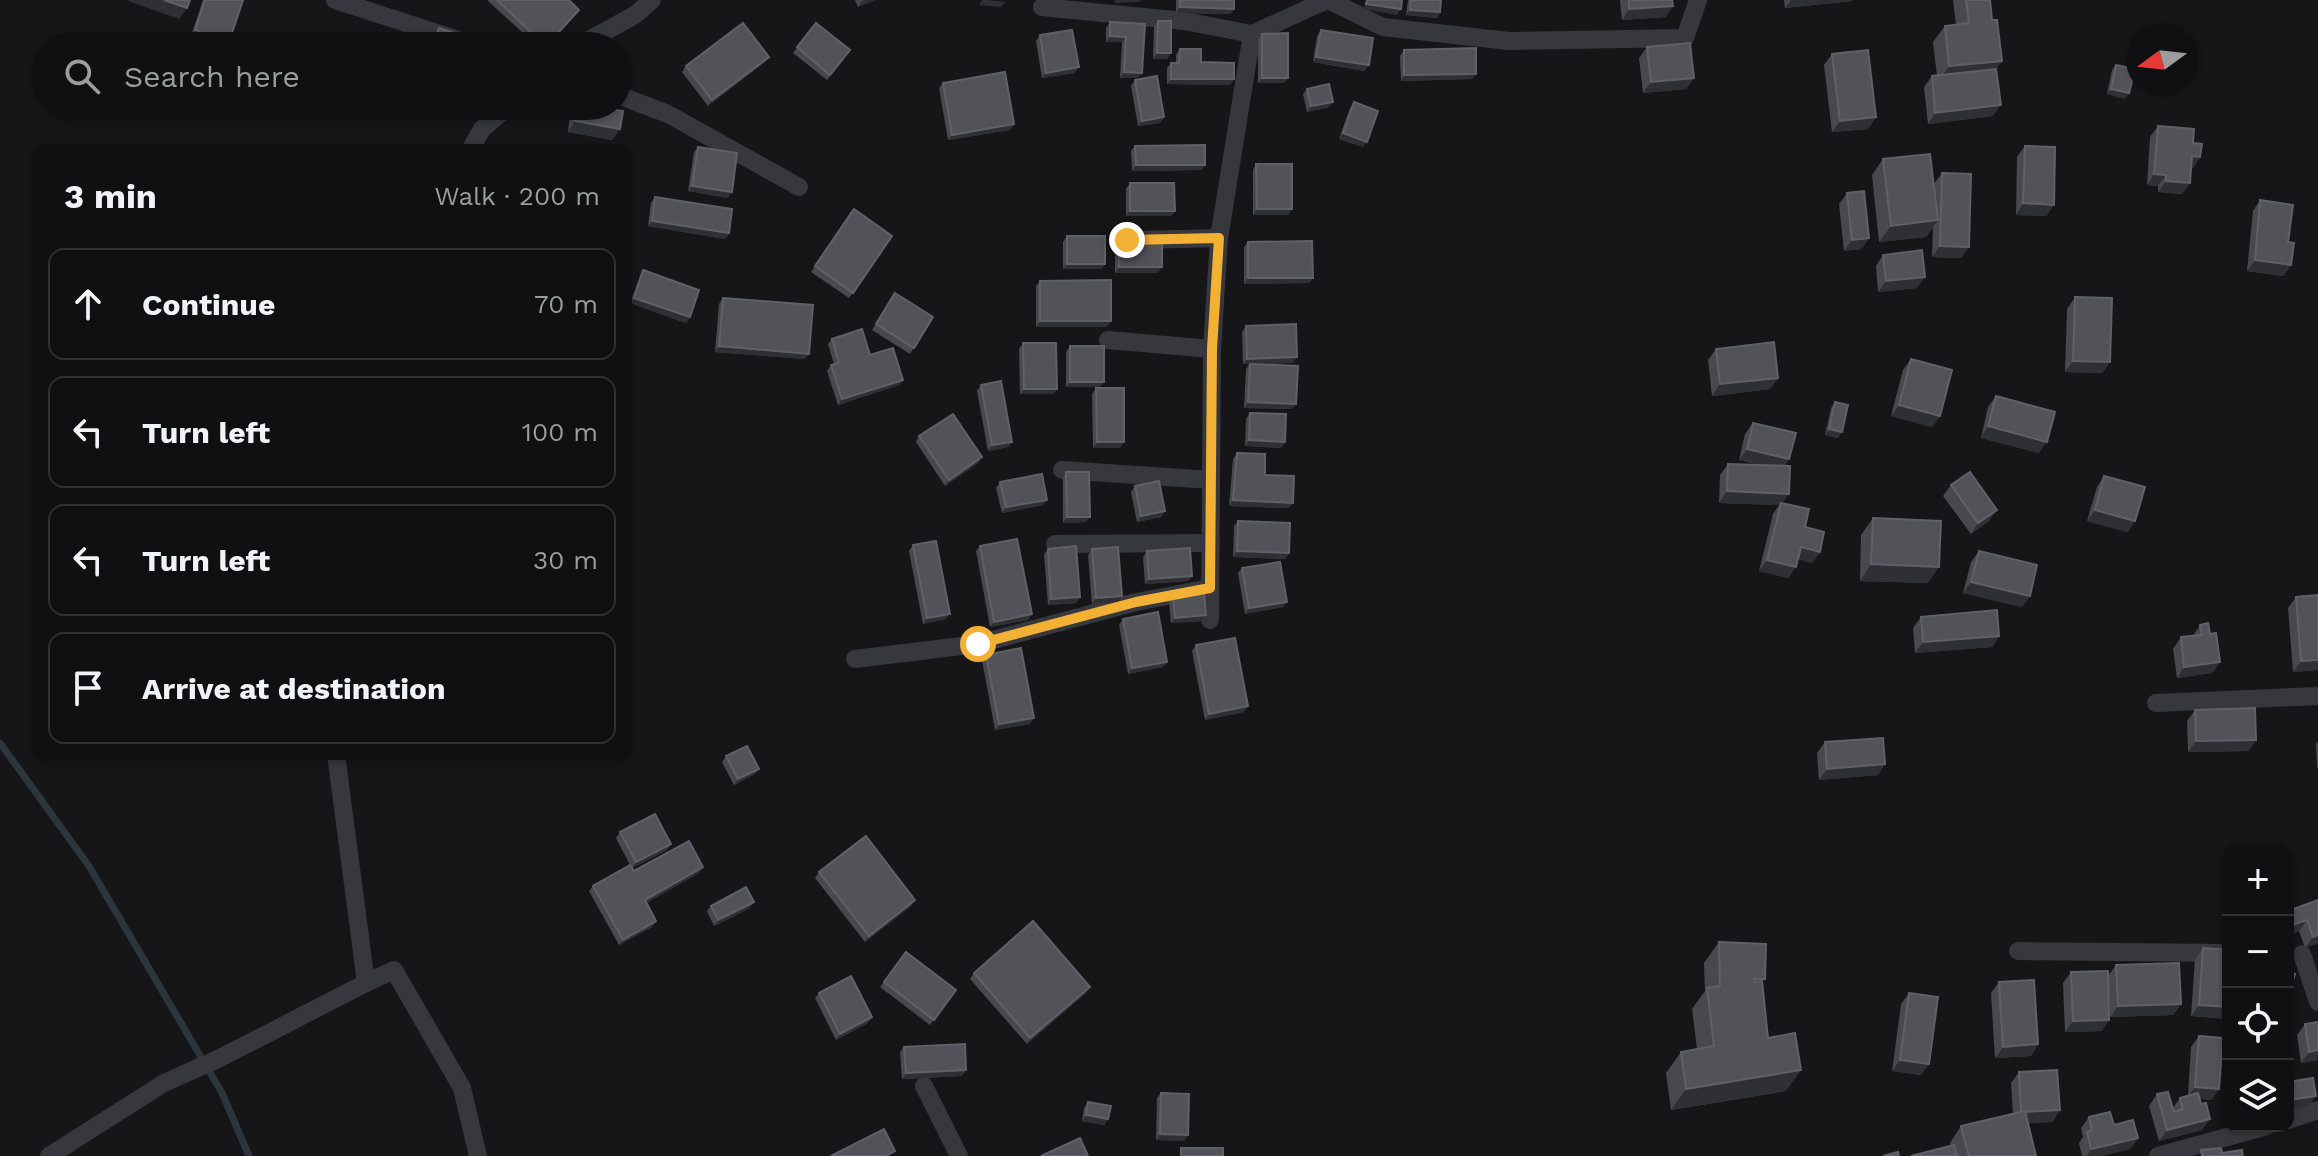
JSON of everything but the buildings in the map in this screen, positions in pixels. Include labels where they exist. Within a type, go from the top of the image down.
[{"type":"street","points":[[335,0],[434,32]]},
{"type":"street","points":[[604,32],[635,15],[652,0]]},
{"type":"street","points":[[1042,7],[1184,21],[1252,34],[1328,0],[1383,27],[1509,41],[1685,38],[1698,0]]},
{"type":"street","points":[[1210,620],[1212,349],[1219,238],[1252,34]]},
{"type":"street","points":[[632,100],[668,114],[799,187]]},
{"type":"street","points":[[473,144],[482,129],[493,120]]},
{"type":"street","points":[[1127,240],[1219,238]]},
{"type":"street","points":[[1108,340],[1212,349]]},
{"type":"street","points":[[1062,470],[1211,480]]},
{"type":"street","points":[[1055,544],[1211,543]]},
{"type":"street","points":[[855,659],[978,644],[1136,602],[1210,588]]},
{"type":"street","points":[[2156,703],[2318,696]]},
{"type":"street","points":[[337,760],[366,983]]},
{"type":"street","points":[[2018,951],[2222,953]]},
{"type":"street","points":[[2303,954],[2318,1002]]},
{"type":"street","points":[[49,1156],[164,1083],[394,970],[462,1088],[478,1156]]},
{"type":"street","points":[[924,1086],[959,1156]]},
{"type":"street","points":[[2294,1118],[2318,1110]]},
{"type":"street","points":[[2158,1156],[2245,1132]]},
{"type":"waterway","points":[[0,743],[89,866],[222,1093],[249,1156]]},
{"type":"route","points":[[978,644],[1136,602],[1210,588],[1212,349],[1219,238],[1127,240]]}]
